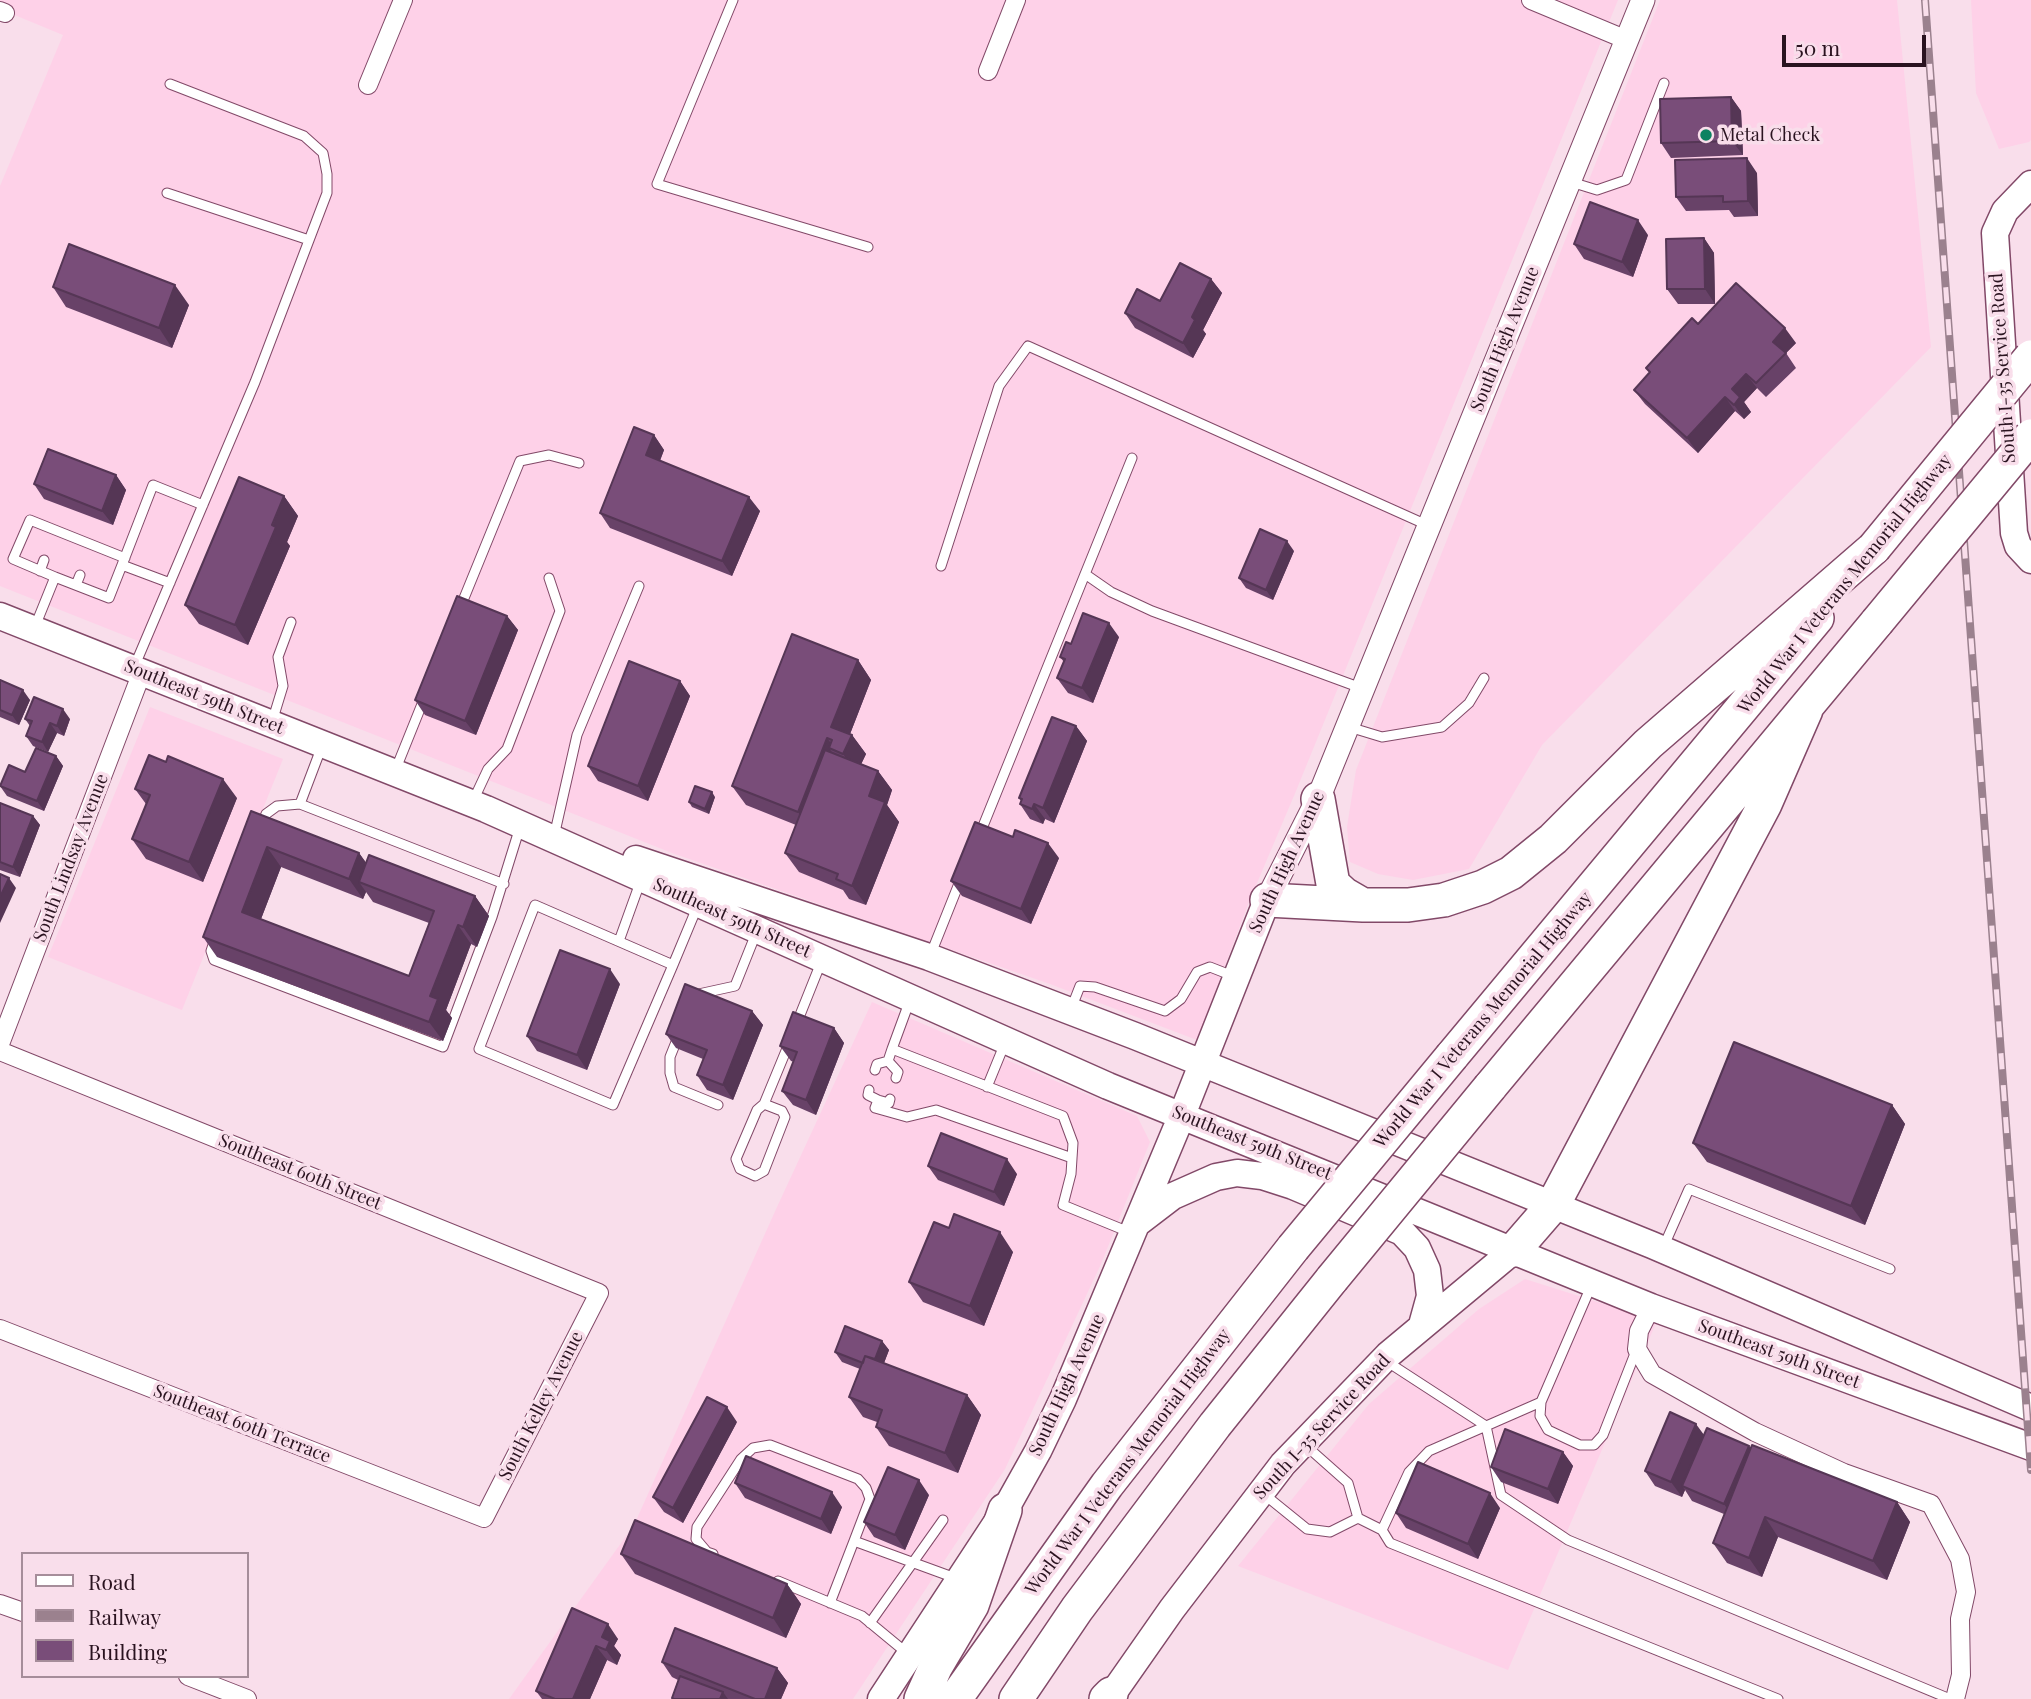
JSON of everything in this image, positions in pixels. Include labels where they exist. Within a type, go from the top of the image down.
[{"type":"highway","name":"World War I Veterans Memorial Highway","points":[[955,1699],[1107,1485],[1293,1248],[2031,357]]},
{"type":"highway","points":[[1016,1699],[1077,1609],[1215,1424],[1490,1087],[2031,436]]},
{"type":"highway","points":[[1267,900],[1408,905],[1444,900],[1483,887],[1511,873],[1553,839],[1648,744],[1874,548]]},
{"type":"highway","points":[[1514,1250],[1553,1205],[1765,804],[1806,710]]},
{"type":"highway","points":[[1318,799],[1334,884],[1344,894],[1363,905]]},
{"type":"highway","points":[[921,1699],[972,1605],[1005,1510]]},
{"type":"main road","name":"South I-35 Service Road","points":[[2031,184],[2005,211],[1995,233],[2014,533],[2018,546],[2031,560]]},
{"type":"main road","name":"Southeast 59th Street","points":[[0,616],[479,806],[1108,1086],[1651,1307],[2031,1447]]},
{"type":"main road","name":"Southeast 59th Street","points":[[479,806],[929,957],[1070,1010],[1662,1250],[2031,1408]]},
{"type":"main road","name":"South High Avenue","points":[[881,1699],[1005,1510],[1038,1451],[1063,1399],[1182,1115],[1267,900]]},
{"type":"main road","points":[[1135,1228],[1173,1196],[1216,1177],[1237,1173],[1262,1176],[1293,1186],[1402,1232],[1417,1248],[1427,1270],[1430,1296],[1422,1325]]},
{"type":"main road","name":"South I-35 Service Road","points":[[1109,1697],[1261,1492],[1303,1443],[1384,1359],[1514,1250]]},
{"type":"street","points":[[368,85],[403,0]]},
{"type":"street","points":[[988,71],[1016,0]]},
{"type":"street","points":[[1531,0],[1627,40]]},
{"type":"street","name":"South High Avenue","points":[[1267,900],[1318,799],[1643,0]]},
{"type":"street","name":"South Lindsay Avenue","points":[[0,1044],[138,671]]},
{"type":"street","name":"Southeast 60th Street","points":[[0,1051],[599,1293]]},
{"type":"street","name":"South Kelley Avenue","points":[[484,1518],[599,1293]]},
{"type":"street","points":[[1651,1307],[1639,1331],[1637,1349],[1652,1374],[1755,1432],[1844,1473],[1931,1504],[1960,1559],[1966,1592],[1960,1619],[1961,1675],[1952,1699]]},
{"type":"street","name":"Southeast 60th Terrace","points":[[0,1329],[484,1518]]},
{"type":"street","points":[[0,1604],[21,1611]]},
{"type":"street","points":[[193,1678],[247,1699]]},
{"type":"lane","points":[[733,0],[657,184],[868,247]]},
{"type":"lane","points":[[1569,181],[1597,190],[1626,180],[1664,83]]},
{"type":"lane","points":[[138,671],[170,583],[255,382],[327,193],[323,153],[304,136],[170,84]]},
{"type":"lane","points":[[167,193],[309,240]]},
{"type":"lane","points":[[940,566],[999,386],[1028,346],[1429,526]]},
{"type":"lane","points":[[457,615],[520,461],[549,455],[579,463]]},
{"type":"lane","points":[[975,846],[1132,458]]},
{"type":"lane","points":[[170,583],[124,561],[92,545],[30,520],[13,559],[109,598],[124,561],[153,485],[203,505]]},
{"type":"lane","points":[[51,543],[57,531]]},
{"type":"lane","points":[[87,557],[92,545]]},
{"type":"lane","points":[[40,570],[44,560]]},
{"type":"lane","points":[[76,585],[80,575]]},
{"type":"lane","points":[[1085,575],[1111,592],[1153,611],[1363,689]]},
{"type":"lane","points":[[34,629],[55,577]]},
{"type":"lane","points":[[479,806],[488,769],[507,749],[560,611],[549,578]]},
{"type":"lane","points":[[555,832],[577,735],[639,586]]},
{"type":"lane","points":[[271,723],[283,686],[278,657],[291,622]]},
{"type":"lane","points":[[1348,726],[1381,737],[1442,727],[1469,703],[1484,678]]},
{"type":"lane","points":[[394,772],[427,691]]},
{"type":"lane","points":[[300,804],[323,744]]},
{"type":"lane","points":[[257,835],[266,814],[277,806],[300,804],[504,884]]},
{"type":"lane","points":[[217,934],[211,951],[214,960],[443,1047],[504,884],[521,824]]},
{"type":"lane","points":[[929,957],[965,870]]},
{"type":"lane","points":[[619,941],[642,878]]},
{"type":"lane","points":[[673,965],[535,905],[479,1049],[613,1105],[673,965],[699,903]]},
{"type":"lane","points":[[690,1006],[695,993],[735,986],[757,929]]},
{"type":"lane","points":[[764,1104],[782,1111],[785,1117],[764,1171],[755,1176],[740,1170],[736,1159],[757,1110],[764,1104],[823,958]]},
{"type":"lane","points":[[1070,1010],[1080,986],[1095,987],[1165,1011],[1181,999],[1197,972],[1210,967],[1236,978]]},
{"type":"lane","points":[[888,1061],[911,998]]},
{"type":"lane","points":[[680,1032],[670,1057],[670,1073],[674,1087],[718,1104]]},
{"type":"lane","points":[[988,1090],[1006,1041]]},
{"type":"lane","points":[[892,1049],[972,1085],[1042,1112],[1063,1116],[1073,1143],[1071,1174],[1063,1205],[1135,1228]]},
{"type":"lane","points":[[875,1070],[877,1064],[888,1061]]},
{"type":"lane","points":[[888,1061],[898,1072],[896,1078]]},
{"type":"lane","points":[[869,1090],[868,1095],[878,1100],[889,1103],[890,1099]]},
{"type":"lane","points":[[878,1100],[875,1108],[907,1117],[936,1110],[960,1118],[978,1119],[1072,1158]]},
{"type":"lane","points":[[960,1118],[964,1108]]},
{"type":"lane","points":[[1662,1250],[1689,1189],[1890,1269]]},
{"type":"lane","points":[[1593,1282],[1541,1402],[1539,1416],[1548,1430],[1580,1445],[1594,1446],[1603,1435],[1637,1349]]},
{"type":"lane","points":[[1384,1359],[1486,1426],[1501,1494],[1568,1540],[1952,1699]]},
{"type":"lane","points":[[1381,1530],[1409,1472],[1429,1451],[1541,1402]]},
{"type":"lane","points":[[1303,1443],[1348,1483],[1357,1517],[1381,1530],[1390,1543],[1778,1699]]},
{"type":"lane","points":[[719,1557],[707,1552],[696,1539],[698,1527],[741,1459],[754,1448],[770,1445],[858,1479],[866,1488],[870,1500],[830,1603]]},
{"type":"lane","points":[[1261,1492],[1307,1529],[1330,1532],[1357,1517]]},
{"type":"lane","points":[[870,1623],[943,1520]]},
{"type":"lane","points":[[854,1541],[959,1580]]},
{"type":"lane","points":[[768,1577],[862,1616],[910,1655]]},
{"type":"shaded area","points":[[0,0],[1618,0],[1249,902],[1197,1040],[1050,984],[672,853],[0,586],[0,186],[63,35],[0,9]]},
{"type":"shaded area","points":[[1660,0],[1897,0],[1931,347],[1542,745],[1469,869],[1413,880],[1378,874],[1350,862],[1347,827],[1356,770]]},
{"type":"shaded area","points":[[1971,0],[2031,0],[2029,142],[1999,149],[1976,93]]},
{"type":"shaded area","points":[[150,707],[283,759],[182,1010],[48,957]]},
{"type":"shaded area","points":[[872,1002],[1137,1116],[1150,1142],[1101,1264],[1005,1469],[853,1699],[509,1699],[634,1525]]},
{"type":"shaded area","points":[[1525,1279],[1656,1323],[1508,1670],[1238,1566],[1369,1404],[1479,1309]]},
{"type":"building","points":[[1731,97],[1732,141],[1661,143],[1660,99]]},
{"type":"building","points":[[1747,158],[1748,201],[1723,202],[1723,196],[1676,197],[1675,160]]},
{"type":"building","points":[[1590,202],[1638,220],[1622,262],[1574,244]]},
{"type":"building","points":[[1704,238],[1705,289],[1667,289],[1666,239]]},
{"type":"building","points":[[69,244],[175,285],[159,328],[53,287]]},
{"type":"building","points":[[1180,263],[1211,279],[1192,317],[1195,320],[1183,343],[1125,313],[1137,289],[1160,301]]},
{"type":"building","points":[[1736,283],[1785,328],[1773,342],[1786,353],[1756,383],[1746,374],[1732,389],[1740,397],[1734,405],[1725,397],[1687,438],[1634,390],[1650,372],[1646,368],[1692,318],[1698,324]]},
{"type":"building","points":[[634,427],[654,435],[646,455],[749,497],[722,561],[600,513]]},
{"type":"building","points":[[48,449],[116,475],[102,511],[34,484]]},
{"type":"building","points":[[239,477],[284,496],[272,525],[276,527],[235,625],[185,605]]},
{"type":"building","points":[[1260,529],[1287,541],[1266,590],[1239,578]]},
{"type":"building","points":[[457,596],[507,616],[465,721],[415,700]]},
{"type":"building","points":[[1083,613],[1109,623],[1082,688],[1057,678],[1065,659],[1060,657],[1066,642],[1071,644]]},
{"type":"building","points":[[792,634],[858,660],[831,727],[852,735],[843,754],[829,748],[832,740],[827,738],[798,812],[732,786]]},
{"type":"building","points":[[629,661],[680,681],[638,786],[588,766]]},
{"type":"building","points":[[0,680],[23,690],[12,715],[0,710]]},
{"type":"building","points":[[34,697],[63,709],[57,726],[50,723],[42,742],[26,736],[32,721],[25,719]]},
{"type":"building","points":[[1052,717],[1076,726],[1043,808],[1034,804],[1032,809],[1020,804],[1022,799],[1019,798]]},
{"type":"building","points":[[36,748],[56,756],[37,801],[0,786],[9,765],[25,772]]},
{"type":"building","points":[[825,750],[878,771],[869,796],[885,802],[852,886],[836,879],[838,874],[785,853]]},
{"type":"building","points":[[149,755],[166,762],[168,756],[223,779],[189,862],[132,839],[150,795],[135,789]]},
{"type":"building","points":[[695,786],[712,792],[705,809],[689,802]]},
{"type":"building","points":[[0,803],[33,816],[13,867],[0,862]]},
{"type":"building","points":[[251,811],[359,853],[349,879],[267,847],[242,912],[409,976],[434,911],[359,882],[369,855],[475,896],[463,927],[458,925],[430,996],[438,999],[429,1022],[203,937]]},
{"type":"building","points":[[975,822],[1013,837],[1015,830],[1048,843],[1021,909],[951,881]]},
{"type":"building","points":[[0,874],[9,878],[0,897]]},
{"type":"building","points":[[560,950],[610,969],[577,1055],[527,1036]]},
{"type":"building","points":[[685,984],[752,1011],[723,1085],[697,1075],[707,1050],[666,1034]]},
{"type":"building","points":[[793,1012],[834,1028],[806,1100],[782,1091],[797,1052],[780,1046]]},
{"type":"building","points":[[1734,1042],[1892,1105],[1851,1206],[1693,1143]]},
{"type":"building","points":[[941,1133],[1007,1159],[994,1192],[928,1166]]},
{"type":"building","points":[[954,1214],[1000,1232],[970,1306],[909,1282],[934,1222],[949,1228]]},
{"type":"building","points":[[845,1326],[882,1341],[875,1359],[865,1356],[863,1363],[835,1352]]},
{"type":"building","points":[[865,1356],[967,1395],[945,1453],[876,1427],[882,1410],[849,1397]]},
{"type":"building","points":[[707,1397],[727,1407],[673,1508],[653,1497]]},
{"type":"building","points":[[1670,1412],[1696,1424],[1671,1482],[1645,1471]]},
{"type":"building","points":[[1707,1428],[1749,1446],[1724,1504],[1682,1486]]},
{"type":"building","points":[[1505,1429],[1563,1452],[1548,1489],[1491,1467]]},
{"type":"building","points":[[1752,1445],[1897,1502],[1873,1561],[1765,1517],[1749,1558],[1713,1543]]},
{"type":"building","points":[[746,1456],[832,1492],[821,1519],[735,1483]]},
{"type":"building","points":[[1418,1462],[1490,1493],[1468,1544],[1396,1513]]},
{"type":"building","points":[[888,1467],[919,1480],[895,1535],[864,1522]]},
{"type":"building","points":[[635,1520],[787,1584],[773,1618],[621,1554]]},
{"type":"building","points":[[572,1608],[608,1624],[602,1637],[610,1641],[606,1650],[596,1646],[573,1699],[555,1699],[536,1691]]},
{"type":"building","points":[[675,1628],[777,1668],[765,1699],[755,1699],[662,1662]]},
{"type":"building","points":[[680,1676],[723,1692],[720,1699],[672,1698]]},
{"type":"railway","points":[[1925,0],[2031,1470]]},
{"type":"place","name":"Metal Check","points":[[1706,135]]}]
